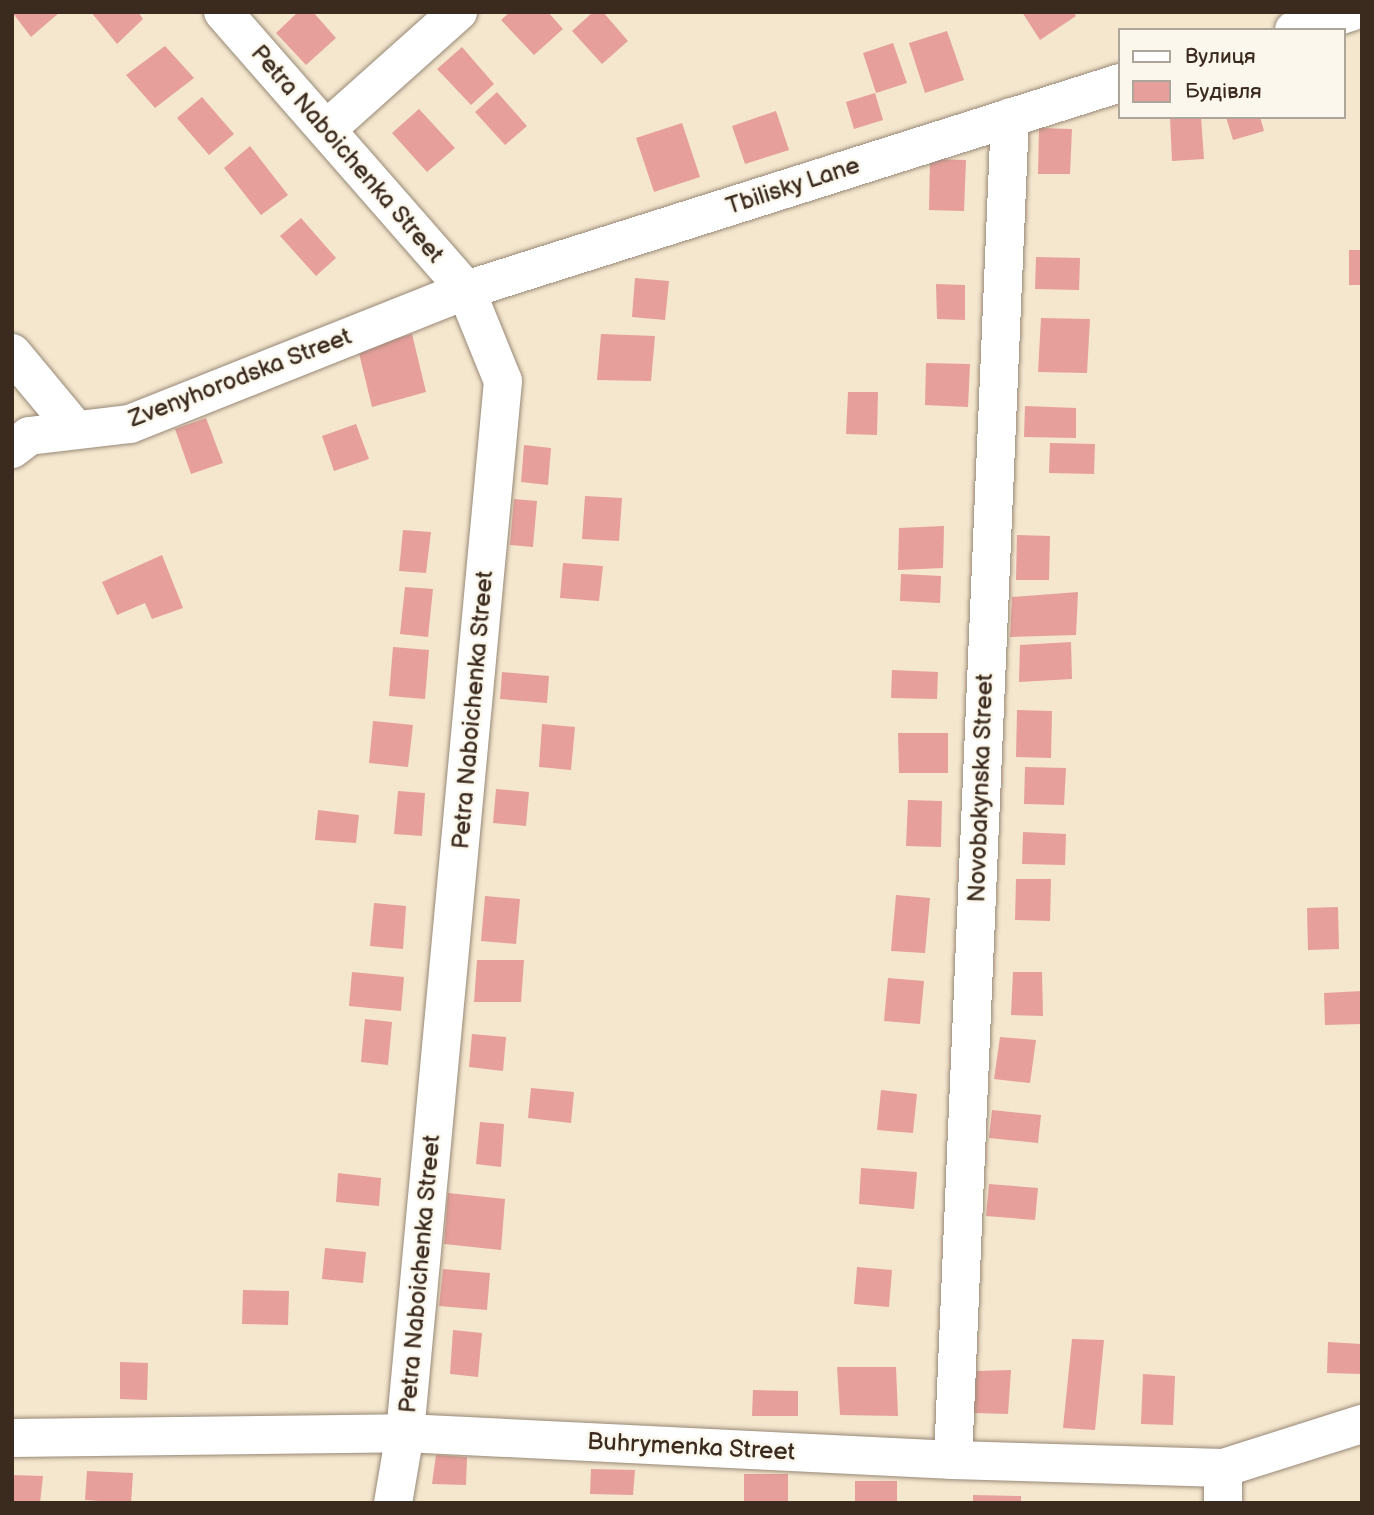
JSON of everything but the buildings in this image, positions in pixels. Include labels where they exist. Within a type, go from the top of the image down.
[{"type":"street","name":"Petra Naboichenka Street","points":[[223,12],[466,290],[503,381],[405,1433],[393,1503]]},
{"type":"street","points":[[327,129],[458,12]]},
{"type":"street","points":[[1300,28],[1351,12]]},
{"type":"street","name":"Tbilisky Lane","points":[[466,290],[1118,84]]},
{"type":"street","name":"Novobakynska Street","points":[[953,1460],[1010,117]]},
{"type":"street","name":"Zvenyhorodska Street","points":[[12,449],[29,436],[130,424],[466,290]]},
{"type":"street","points":[[12,353],[76,430]]},
{"type":"street","name":"Buhrymenka Street","points":[[12,1438],[405,1433],[953,1460],[1223,1486],[1362,1424]]}]
